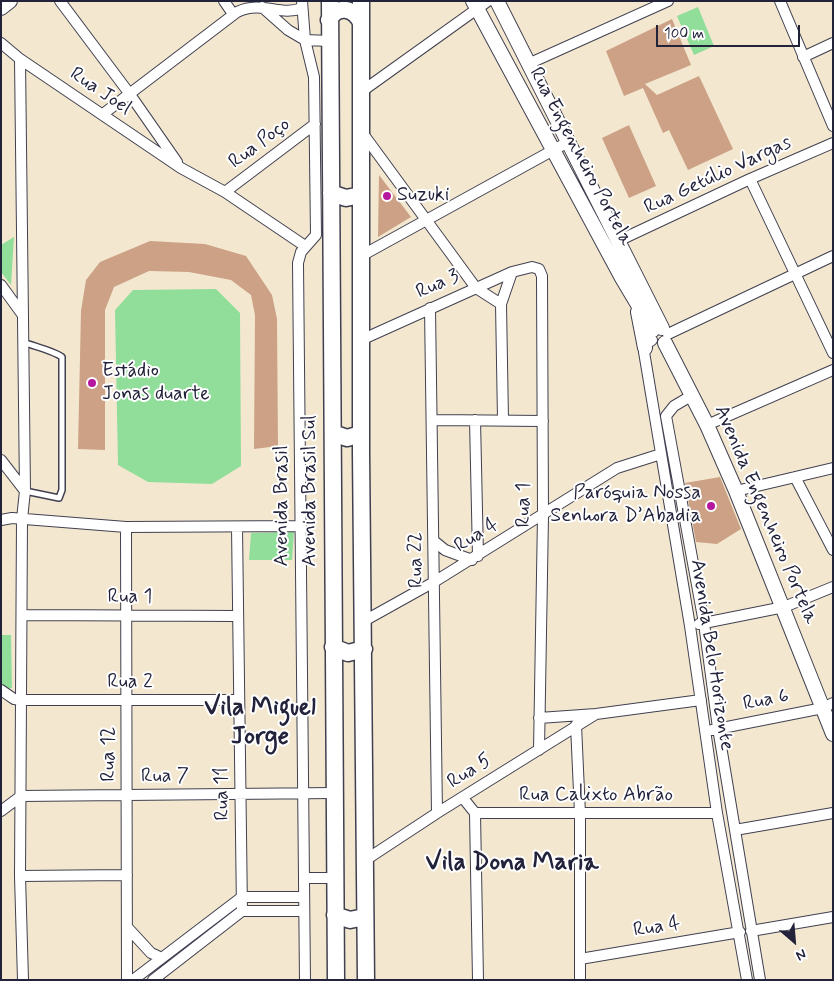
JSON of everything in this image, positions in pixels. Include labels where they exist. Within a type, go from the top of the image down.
[{"type":"main road","name":"Avenida Brasil Sul","points":[[330,1],[331,201],[324,236],[333,433],[336,980]]},
{"type":"main road","points":[[361,1],[361,452],[366,980]]},
{"type":"main road","points":[[329,20],[334,14],[344,9],[353,12],[361,23]]},
{"type":"main road","points":[[331,201],[346,205],[360,202]]},
{"type":"main road","points":[[333,433],[347,438],[361,434]]},
{"type":"main road","points":[[333,450],[347,446],[361,452]]},
{"type":"main road","points":[[333,647],[348,653],[364,649]]},
{"type":"main road","points":[[334,664],[353,660],[364,666]]},
{"type":"main road","points":[[335,915],[350,920],[364,917]]},
{"type":"main road","points":[[335,934],[350,928],[365,933]]},
{"type":"street","points":[[1,8],[10,1]]},
{"type":"street","name":"Rua Joel","points":[[60,1],[129,93],[181,168]]},
{"type":"street","points":[[224,1],[233,14]]},
{"type":"street","name":"Rua Engenheiro Portela","points":[[497,1],[618,241],[657,337]]},
{"type":"street","points":[[528,64],[667,1]]},
{"type":"street","points":[[780,1],[833,126]]},
{"type":"street","points":[[361,92],[479,4]]},
{"type":"street","name":"Rua Engenheiro Portela","points":[[479,4],[554,150],[637,304],[657,337]]},
{"type":"street","points":[[103,114],[233,14],[243,9],[259,6],[287,11],[302,5],[305,40],[314,77],[315,124],[324,236]]},
{"type":"street","points":[[259,6],[305,40],[330,41]]},
{"type":"street","name":"Rua Joel","points":[[1,43],[181,168],[225,192],[305,246]]},
{"type":"street","points":[[803,57],[833,43]]},
{"type":"street","points":[[20,58],[25,491],[22,519],[22,796],[20,876],[22,980]]},
{"type":"street","name":"Rua Poço","points":[[225,192],[315,124]]},
{"type":"street","points":[[361,131],[476,288],[501,304]]},
{"type":"street","points":[[361,256],[568,142]]},
{"type":"street","name":"Rua Getúlio Vargas","points":[[618,241],[750,179],[833,143]]},
{"type":"street","points":[[750,179],[833,353]]},
{"type":"street","name":"Avenida Brasil","points":[[305,980],[298,263],[305,246],[324,236]]},
{"type":"street","points":[[637,304],[657,337],[833,256]]},
{"type":"street","name":"Rua 3","points":[[361,340],[512,272],[532,267]]},
{"type":"street","name":"Rua 1","points":[[532,267],[539,269],[542,276],[543,516],[539,750]]},
{"type":"street","points":[[503,420],[501,304],[512,272]]},
{"type":"street","points":[[1,285],[22,314]]},
{"type":"street","name":"Rua 22","points":[[430,308],[437,812]]},
{"type":"street","name":"Avenida Engenheiro Portela","points":[[657,337],[707,425],[784,608],[828,705],[833,734]]},
{"type":"street","name":"Avenida Belo Horizonte","points":[[657,337],[661,454],[690,626],[717,813],[740,932],[746,976]]},
{"type":"street","points":[[707,425],[833,370]]},
{"type":"street","name":"Avenida Belo Horizonte","points":[[691,396],[674,406],[666,416],[704,624],[718,728],[759,975]]},
{"type":"street","points":[[432,420],[543,421]]},
{"type":"street","points":[[434,541],[445,550],[475,558],[475,420]]},
{"type":"street","name":"Rua 4","points":[[364,621],[475,558],[617,468],[661,454]]},
{"type":"street","points":[[1,460],[25,491]]},
{"type":"street","points":[[736,491],[833,468]]},
{"type":"street","points":[[795,477],[833,550]]},
{"type":"street","points":[[1,520],[22,519],[126,527],[301,526]]},
{"type":"street","name":"Rua 11","points":[[237,526],[242,911]]},
{"type":"street","name":"Rua 12","points":[[126,527],[127,980]]},
{"type":"street","points":[[690,626],[784,608],[833,586]]},
{"type":"street","name":"Rua 1","points":[[22,615],[238,616]]},
{"type":"street","points":[[1,690],[14,699],[22,700]]},
{"type":"street","name":"Rua 2","points":[[22,700],[239,700]]},
{"type":"street","name":"Rua 5","points":[[539,718],[596,714],[701,700]]},
{"type":"street","name":"Rua 6","points":[[706,731],[828,705]]},
{"type":"street","name":"Rua 5","points":[[364,861],[437,812],[463,798],[596,714]]},
{"type":"street","points":[[576,725],[580,814],[580,980]]},
{"type":"street","name":"Rua 7","points":[[22,796],[334,793]]},
{"type":"street","points":[[1,811],[22,796]]},
{"type":"street","points":[[463,798],[476,813],[478,980]]},
{"type":"street","name":"Rua Calixto Abrão","points":[[476,813],[717,813]]},
{"type":"street","points":[[735,830],[833,813]]},
{"type":"street","points":[[20,876],[127,875]]},
{"type":"street","points":[[304,878],[335,878]]},
{"type":"street","points":[[731,882],[742,880]]},
{"type":"street","points":[[133,980],[242,897],[303,897]]},
{"type":"street","points":[[153,980],[242,911],[303,911]]},
{"type":"street","points":[[751,931],[833,917]]},
{"type":"street","points":[[127,927],[151,953],[162,958]]},
{"type":"street","name":"Rua 4","points":[[580,959],[740,932]]},
{"type":"street","points":[[746,976],[759,975]]},
{"type":"lane","points":[[22,341],[45,352],[55,352],[62,357],[62,490],[59,498],[25,491]]},
{"type":"green space","points":[[698,7],[714,46],[694,55],[677,16]]},
{"type":"green space","points":[[14,237],[11,285],[1,272],[1,245]]},
{"type":"green space","points":[[216,289],[240,313],[241,466],[212,484],[148,482],[118,465],[115,310],[133,290]]},
{"type":"green space","points":[[294,532],[292,560],[249,560],[251,533]]},
{"type":"green space","points":[[1,635],[11,635],[12,688],[5,689],[1,684]]},
{"type":"building","points":[[672,19],[691,65],[645,84],[657,95],[699,76],[733,149],[688,170],[669,130],[663,133],[643,88],[624,96],[606,51]]},
{"type":"building","points":[[629,125],[656,186],[629,198],[602,138]]},
{"type":"building","name":"Suzuki","points":[[379,175],[411,217],[378,237]]},
{"type":"building","name":"Estádio Jonas duarte","points":[[150,241],[205,244],[246,256],[272,295],[277,319],[278,446],[254,449],[255,315],[251,295],[231,280],[189,272],[149,271],[114,287],[105,310],[105,450],[78,449],[81,311],[86,280],[100,262]]},
{"type":"building","name":"Paróquia Nossa Senhora D’Abadia","points":[[720,477],[741,529],[717,544],[696,542],[685,483]]},
{"type":"place","name":"Suzuki","points":[[387,196]]},
{"type":"place","name":"Estádio Jonas duarte","points":[[92,383]]},
{"type":"place","name":"Paróquia Nossa Senhora D’Abadia","points":[[711,506]]},
{"type":"district","name":"Vila Miguel Jorge","points":[[260,724]]},
{"type":"district","name":"Vila Dona Maria","points":[[512,864]]}]
